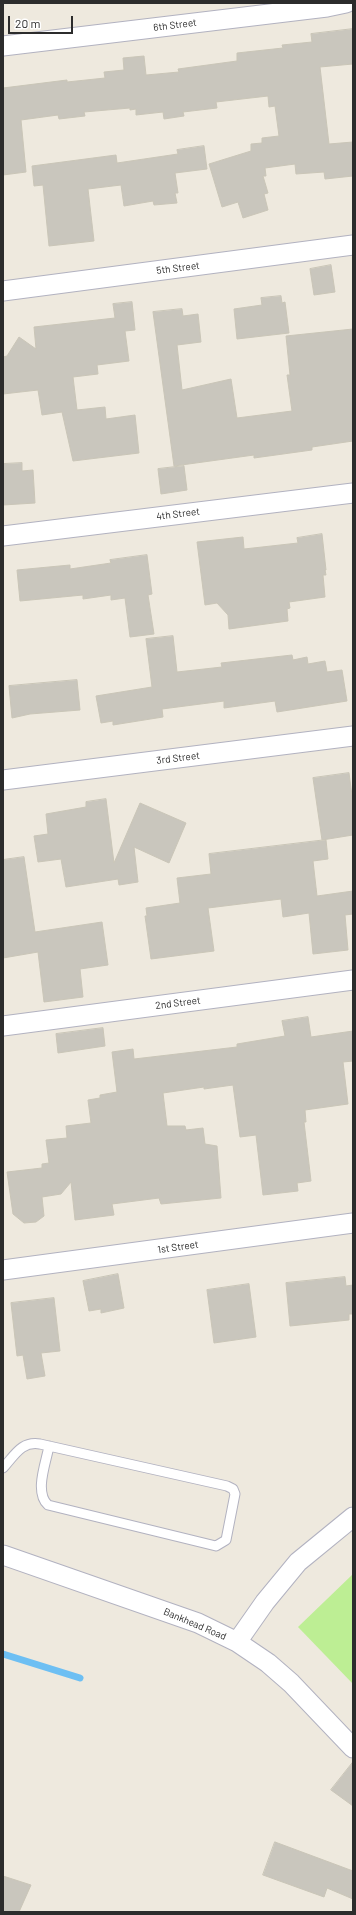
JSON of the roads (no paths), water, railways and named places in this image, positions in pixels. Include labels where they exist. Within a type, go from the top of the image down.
[{"type":"street","name":"6th Street","points":[[3,46],[319,8],[346,3]]},
{"type":"street","name":"5th Street","points":[[3,291],[353,245]]},
{"type":"street","name":"4th Street","points":[[3,536],[353,493]]},
{"type":"street","name":"3rd Street","points":[[3,780],[353,736]]},
{"type":"street","name":"2nd Street","points":[[3,1026],[353,980]]},
{"type":"street","name":"1st Street","points":[[3,1270],[353,1223]]},
{"type":"street","points":[[237,1642],[265,1602],[298,1562],[339,1526],[353,1517]]},
{"type":"street","name":"Bankhead Road","points":[[3,1555],[130,1598],[198,1623],[237,1642],[268,1662],[292,1682],[353,1748]]},
{"type":"lane","points":[[3,1468],[22,1447],[32,1443],[49,1446],[227,1486],[233,1489],[235,1494],[226,1540],[216,1546],[48,1505],[44,1501],[41,1489],[49,1446]]},
{"type":"waterway","points":[[3,1654],[80,1678]]}]
